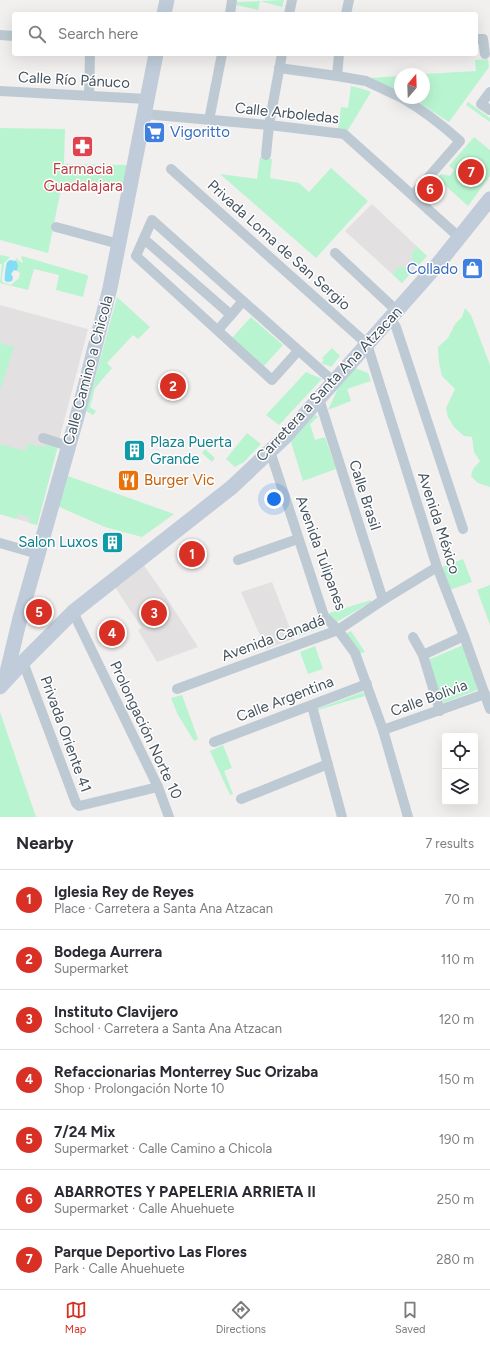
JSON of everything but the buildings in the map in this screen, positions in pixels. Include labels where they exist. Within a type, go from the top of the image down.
[{"type":"street","points":[[164,12],[167,0]]},
{"type":"street","points":[[230,12],[232,0]]},
{"type":"street","points":[[289,12],[292,0]]},
{"type":"street","points":[[346,12],[349,0]]},
{"type":"street","points":[[0,35],[12,36]]},
{"type":"street","points":[[480,39],[485,54]]},
{"type":"street","points":[[89,96],[90,56]]},
{"type":"street","name":"Calle Camino a Chicola","points":[[2,684],[82,398],[110,288],[156,56]]},
{"type":"street","points":[[210,120],[222,56]]},
{"type":"street","points":[[266,155],[269,125],[282,56]]},
{"type":"street","points":[[337,76],[339,56]]},
{"type":"street","points":[[279,68],[366,81],[394,95]]},
{"type":"street","name":"Calle Río Pánuco","points":[[0,91],[147,99]]},
{"type":"street","points":[[490,92],[481,104],[490,110]]},
{"type":"street","points":[[412,104],[442,125],[460,141],[413,195]]},
{"type":"street","name":"Calle Arboledas","points":[[144,114],[269,125],[344,134],[460,238]]},
{"type":"street","name":"Privada Loma de San Sergio","points":[[170,169],[367,344]]},
{"type":"street","name":"Carretera a Santa Ana Atzacan","points":[[2,684],[74,612],[232,487],[285,437],[394,315],[460,238],[490,199]]},
{"type":"street","points":[[298,350],[272,380],[136,256],[152,220],[334,382]]},
{"type":"street","points":[[56,227],[119,244]]},
{"type":"street","points":[[144,239],[231,315]]},
{"type":"street","points":[[335,253],[394,315],[396,327],[463,529]]},
{"type":"street","points":[[218,330],[243,301]]},
{"type":"street","name":"Avenida México","points":[[367,344],[437,567],[490,709]]},
{"type":"street","name":"Calle Brasil","points":[[319,399],[383,600]]},
{"type":"street","points":[[42,438],[68,446]]},
{"type":"street","name":"Avenida Tulipanes","points":[[270,451],[324,616],[338,630],[355,653],[367,684],[383,730],[408,817]]},
{"type":"street","points":[[238,560],[298,539]]},
{"type":"street","points":[[0,543],[38,554]]},
{"type":"street","name":"Avenida Canadá","points":[[177,689],[338,630],[437,567]]},
{"type":"street","name":"Prolongación Norte 10","points":[[74,612],[158,787],[169,817]]},
{"type":"street","points":[[423,655],[464,636]]},
{"type":"street","points":[[413,637],[423,655],[440,711]]},
{"type":"street","name":"Privada Oriente 41","points":[[23,662],[78,806],[158,787]]},
{"type":"street","name":"Calle Argentina","points":[[214,742],[367,684]]},
{"type":"street","name":"Calle Bolivia","points":[[383,730],[485,694]]},
{"type":"street","points":[[312,706],[342,817]]},
{"type":"street","points":[[241,799],[328,764]]},
{"type":"shaded area","points":[[372,204],[427,256],[402,283],[345,231]]},
{"type":"shaded area","points":[[0,305],[88,329],[37,525],[0,514]]},
{"type":"shaded area","points":[[143,564],[198,647],[157,662],[138,630],[142,628],[115,587]]},
{"type":"shaded area","points":[[272,582],[294,639],[266,649],[241,592]]},
{"type":"green space","points":[[284,0],[282,7],[260,1]]},
{"type":"green space","points":[[260,1],[258,10],[236,5],[237,2]]},
{"type":"green space","points":[[488,59],[489,67],[449,122],[421,104],[430,104],[430,74],[476,71],[475,60]]},
{"type":"green space","points":[[394,76],[394,89],[370,78]]},
{"type":"green space","points":[[351,86],[371,92],[348,130],[338,129],[341,107],[348,108]]},
{"type":"green space","points":[[468,102],[490,118],[490,122],[466,105]]},
{"type":"green space","points":[[0,128],[65,129],[64,164],[129,165],[127,189],[62,184],[48,253],[0,240]]},
{"type":"green space","points":[[474,137],[490,150],[490,176],[468,206],[437,178],[441,174],[450,176],[454,170],[449,166]]},
{"type":"green space","points":[[260,157],[272,159],[270,178],[299,183],[309,192],[331,168],[368,201],[316,258],[220,174],[257,179]]},
{"type":"green space","points":[[417,247],[427,256],[417,266],[413,262],[412,252]]},
{"type":"green space","points":[[0,255],[10,257],[4,263],[2,282],[11,285],[19,278],[20,273],[17,271],[18,265],[15,261],[16,258],[22,263],[22,256],[87,275],[88,277],[83,297],[56,290],[59,275],[34,269],[28,290],[0,283],[2,264],[0,264]]},
{"type":"green space","points":[[398,267],[408,268],[411,272],[402,283],[392,274]]},
{"type":"green space","points":[[117,297],[150,327],[138,339],[133,335],[107,363],[112,368],[95,388],[90,407],[96,411],[93,415],[86,411]]},
{"type":"green space","points":[[465,308],[471,315],[490,365],[490,487],[478,483],[471,476],[473,469],[480,461],[474,452],[472,437],[464,436],[454,427],[448,417],[446,408],[455,389],[442,376],[439,363],[438,347],[448,338],[455,324],[462,317]]},
{"type":"green space","points":[[251,317],[283,345],[264,366],[232,338]]},
{"type":"green space","points":[[0,343],[14,347],[0,391]]},
{"type":"green space","points":[[332,348],[340,356],[331,367],[321,363],[324,360],[322,358]]},
{"type":"green space","points":[[355,368],[368,373],[371,381],[347,389],[351,401],[328,410],[339,386]]},
{"type":"green space","points":[[306,372],[322,379],[279,425],[266,415]]},
{"type":"green space","points":[[313,413],[318,417],[310,424],[315,440],[325,437],[336,469],[303,481],[290,439]]},
{"type":"green space","points":[[247,433],[261,444],[244,462],[235,467],[226,459]]},
{"type":"green space","points":[[0,444],[25,451],[28,444],[42,447],[50,444],[58,446],[37,525],[29,523],[31,518],[18,514],[16,519],[0,514]]},
{"type":"green space","points":[[205,449],[215,458],[212,462],[202,453]]},
{"type":"green space","points":[[65,475],[174,514],[142,537],[105,527],[57,506]]},
{"type":"green space","points":[[463,559],[472,582],[450,590],[442,567]]},
{"type":"green space","points":[[490,585],[490,625],[477,590]]},
{"type":"green space","points":[[371,600],[371,602],[335,623],[326,614]]},
{"type":"green space","points":[[159,604],[163,611],[149,618],[146,611]]},
{"type":"green space","points":[[317,620],[324,627],[298,636],[295,628]]},
{"type":"green space","points":[[351,631],[365,652],[358,654],[343,635]]},
{"type":"green space","points":[[463,645],[480,689],[443,703],[428,660]]},
{"type":"green space","points":[[315,646],[323,669],[308,674],[300,652]]},
{"type":"green space","points":[[363,692],[365,696],[318,710],[317,709]]},
{"type":"green space","points":[[182,695],[198,739],[194,741],[178,715],[171,698]]},
{"type":"green space","points":[[0,712],[36,817],[0,817]]},
{"type":"green space","points":[[223,745],[232,768],[224,771],[233,794],[230,795],[210,751]]},
{"type":"water","points":[[10,260],[16,261],[18,265],[17,271],[14,270],[11,274],[13,277],[12,281],[8,282],[5,281],[5,274],[7,262]]},
{"type":"place","name":"Vigoritto","points":[[154,132]]},
{"type":"place","name":"Farmacia Guadalajara","points":[[83,146]]},
{"type":"place","name":"Parque Deportivo Las Flores","points":[[471,172]]},
{"type":"place","name":"ABARROTES Y PAPELERIA ARRIETA II","points":[[430,189]]},
{"type":"place","name":"Collado","points":[[473,269]]},
{"type":"place","name":"Bodega Aurrera","points":[[173,386]]},
{"type":"place","name":"Plaza Puerta Grande","points":[[135,451]]},
{"type":"place","name":"Burger Vic","points":[[128,480]]},
{"type":"place","name":"Salon Luxos","points":[[113,542]]},
{"type":"place","name":"Iglesia Rey de Reyes","points":[[192,554]]},
{"type":"place","name":"7/24 Mix","points":[[39,612]]},
{"type":"place","name":"Instituto Clavijero","points":[[154,613]]},
{"type":"place","name":"Refaccionarias Monterrey Suc Orizaba","points":[[112,633]]}]
